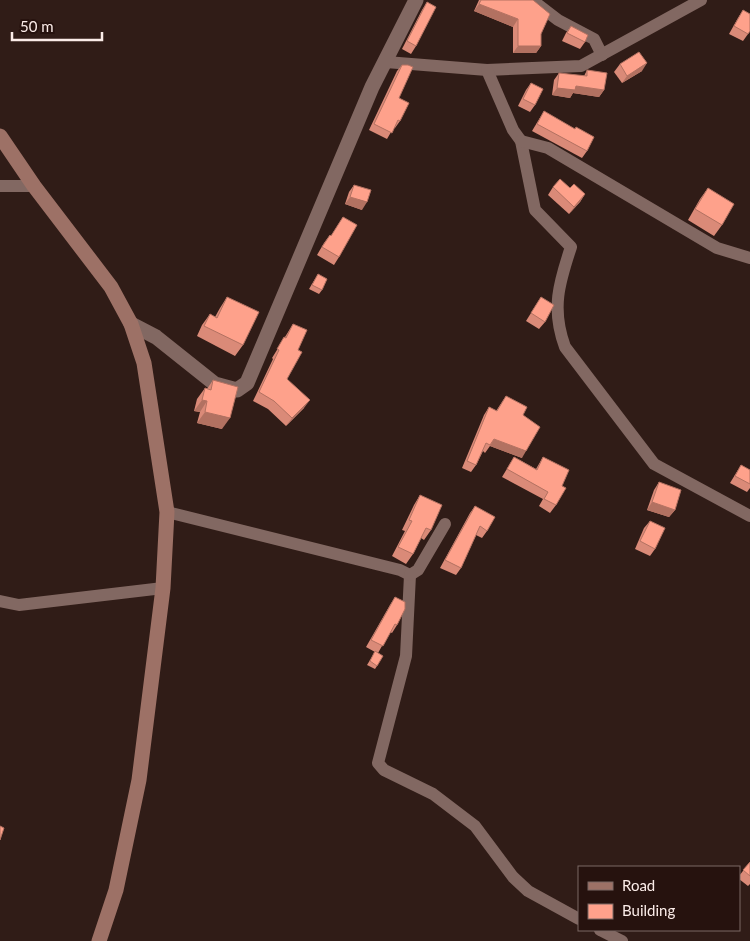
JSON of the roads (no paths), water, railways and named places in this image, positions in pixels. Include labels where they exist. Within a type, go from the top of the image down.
[{"type":"main road","points":[[0,136],[34,186],[111,287],[131,324],[144,364],[167,512],[163,588],[139,780],[116,890],[98,941]]},
{"type":"street","points":[[131,324],[156,337],[215,384],[237,390],[247,383],[372,87],[416,0]]},
{"type":"street","points":[[532,0],[558,20],[594,39],[602,54]]},
{"type":"street","points":[[386,62],[487,70],[581,66],[702,0]]},
{"type":"street","points":[[487,70],[513,130],[521,141],[535,210],[571,247],[558,285],[559,329],[565,346],[654,464],[750,516]]},
{"type":"street","points":[[521,141],[548,148],[717,248],[750,258]]},
{"type":"street","points":[[0,186],[34,186]]},
{"type":"street","points":[[167,512],[400,570],[410,575]]},
{"type":"street","points":[[410,575],[418,570],[446,524]]},
{"type":"street","points":[[410,575],[406,656],[378,763],[384,770],[432,794],[475,826],[513,877],[528,891],[578,918]]},
{"type":"street","points":[[0,601],[18,605],[163,588]]},
{"type":"street","points":[[602,931],[622,941]]}]
